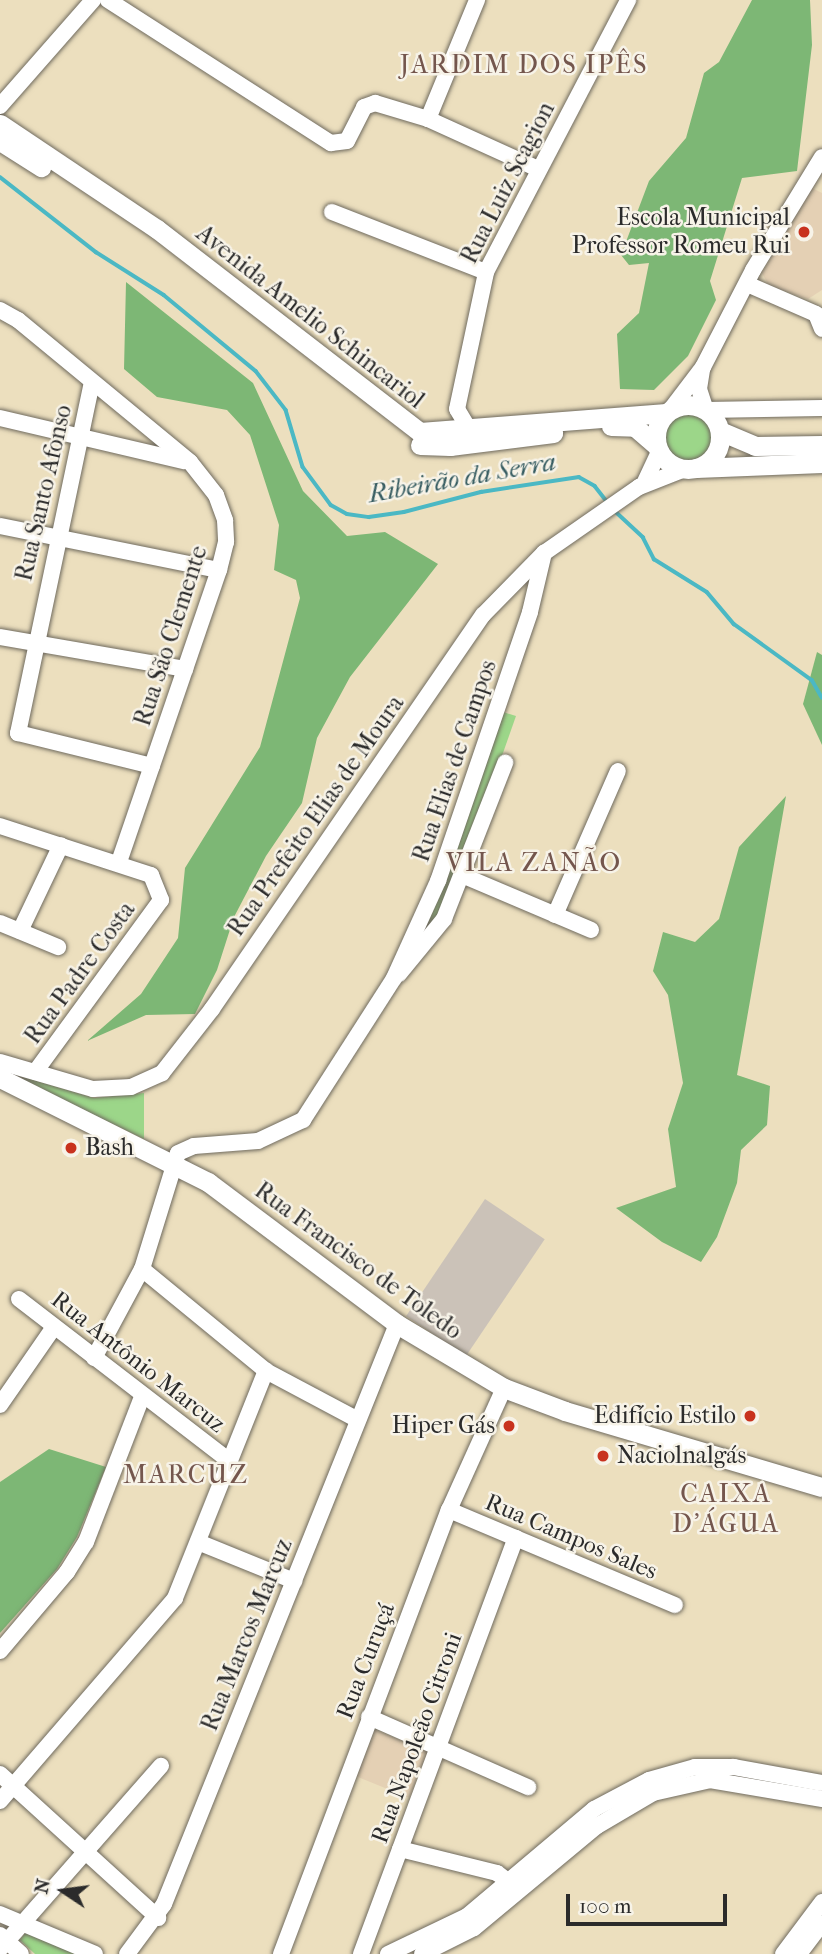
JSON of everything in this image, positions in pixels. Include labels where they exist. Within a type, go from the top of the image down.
[{"type":"main road","name":"Avenida Amelio Schincariol","points":[[0,124],[156,229],[401,421],[428,434],[446,433],[461,412],[485,434],[617,425],[635,428],[658,448],[670,464],[690,469]]},
{"type":"main road","name":"Avenida Amelio Schincariol","points":[[0,141],[132,227],[404,438],[437,447],[485,434],[668,411],[692,405],[706,410]]},
{"type":"main road","points":[[706,410],[719,431],[755,446],[822,445]]},
{"type":"main road","points":[[658,448],[657,428],[668,411]]},
{"type":"main road","points":[[690,469],[711,459],[719,431]]},
{"type":"main road","points":[[690,469],[822,463]]},
{"type":"main road","name":"Rua Francisco de Toledo","points":[[0,1078],[174,1163],[244,1208],[397,1324],[504,1388],[565,1411],[822,1487]]},
{"type":"street","points":[[0,106],[93,0]]},
{"type":"street","points":[[107,0],[331,144],[343,144],[370,103],[428,119],[538,169]]},
{"type":"street","points":[[428,119],[477,0]]},
{"type":"street","name":"Rua Luiz Scagion","points":[[461,412],[486,272],[628,0]]},
{"type":"street","points":[[0,95],[27,73]]},
{"type":"street","points":[[668,411],[702,367],[747,284],[822,157]]},
{"type":"street","points":[[332,212],[486,272]]},
{"type":"street","points":[[747,284],[820,316]]},
{"type":"street","name":"Rua São Clemente","points":[[0,310],[18,320],[190,462],[216,495],[225,520],[226,542],[219,570],[119,862]]},
{"type":"street","points":[[702,367],[699,389],[706,410],[744,412],[822,408]]},
{"type":"street","name":"Rua Santo Afonso","points":[[92,382],[34,644],[20,736],[152,766]]},
{"type":"street","points":[[461,412],[485,434]]},
{"type":"street","points":[[719,431],[744,412]]},
{"type":"street","points":[[0,418],[190,462]]},
{"type":"street","points":[[642,486],[658,448]]},
{"type":"street","name":"Rua Prefeito Elias de Moura","points":[[0,1062],[93,1089],[131,1087],[162,1073],[197,1030],[483,615],[544,553],[642,486],[690,469]]},
{"type":"street","points":[[0,526],[219,570]]},
{"type":"street","name":"Rua Elias de Campos","points":[[174,1163],[178,1153],[188,1147],[258,1141],[303,1120],[394,978],[439,881],[530,611],[544,553]]},
{"type":"street","points":[[0,637],[185,669]]},
{"type":"street","name":"Rua Elias de Campos","points":[[394,978],[416,957],[444,919],[464,876],[505,763]]},
{"type":"street","points":[[555,915],[618,771]]},
{"type":"street","points":[[0,826],[119,862]]},
{"type":"street","points":[[20,931],[61,845]]},
{"type":"street","name":"Rua Padre Costa","points":[[35,1072],[161,900],[151,875],[119,862]]},
{"type":"street","points":[[464,876],[591,930]]},
{"type":"street","points":[[0,923],[58,947]]},
{"type":"street","points":[[94,1358],[142,1269],[174,1163]]},
{"type":"street","points":[[142,1269],[266,1371],[358,1420]]},
{"type":"street","name":"Rua Antônio Marcuz","points":[[19,1298],[229,1461]]},
{"type":"street","name":"Rua Marcos Marcuz","points":[[127,1954],[158,1918],[397,1324]]},
{"type":"street","points":[[0,1405],[54,1327]]},
{"type":"street","points":[[0,1801],[160,1619],[198,1542],[266,1371]]},
{"type":"street","name":"Rua Curuçá","points":[[281,1954],[449,1510],[504,1388]]},
{"type":"street","points":[[0,1651],[68,1572],[86,1542],[142,1396]]},
{"type":"street","name":"Rua Campos Sales","points":[[449,1510],[675,1605]]},
{"type":"street","name":"Rua Napoleão Citroni","points":[[361,1954],[516,1538]]},
{"type":"street","points":[[198,1542],[294,1581]]},
{"type":"street","points":[[369,1717],[528,1787]]},
{"type":"street","points":[[21,1954],[2,1942],[23,1923],[161,1766]]},
{"type":"street","points":[[422,1954],[474,1928],[594,1809],[628,1788],[669,1772],[695,1767],[734,1767],[822,1783]]},
{"type":"street","points":[[0,1774],[158,1918]]},
{"type":"street","points":[[388,1954],[467,1916],[517,1887],[597,1826],[653,1793],[690,1782],[721,1780],[822,1798]]},
{"type":"street","points":[[400,1849],[498,1873],[517,1887]]},
{"type":"street","points":[[783,1954],[822,1902]]},
{"type":"street","points":[[0,1914],[95,1954]]},
{"type":"street","points":[[799,1954],[822,1924]]},
{"type":"shaded area","name":"Escola Municipal Professor Romeu Rui","points":[[812,188],[822,193],[822,290],[808,299],[769,286],[762,273]]},
{"type":"shaded area","points":[[485,1199],[545,1239],[466,1356],[406,1316]]},
{"type":"shaded area","points":[[375,1730],[428,1751],[409,1798],[356,1776]]},
{"type":"green space","points":[[752,0],[810,0],[812,45],[797,171],[742,178],[710,281],[716,300],[688,356],[654,390],[620,389],[617,334],[639,313],[649,263],[629,265],[621,255],[649,181],[686,138],[704,73],[719,62]]},
{"type":"green space","points":[[126,282],[253,383],[303,491],[347,536],[385,532],[438,564],[350,677],[317,738],[302,803],[266,856],[234,917],[217,970],[195,1014],[146,1015],[87,1041],[141,994],[178,938],[185,868],[260,747],[300,598],[296,580],[274,570],[279,525],[250,435],[227,410],[157,397],[124,369]]},
{"type":"green space","points":[[688,411],[707,418],[714,437],[707,456],[688,463],[669,456],[662,437],[669,418]]},
{"type":"green space","points":[[817,652],[822,655],[822,745],[803,704]]},
{"type":"green space","points":[[503,712],[516,716],[462,870],[440,914],[410,955]]},
{"type":"green space","points":[[786,796],[737,1075],[770,1086],[767,1125],[741,1150],[737,1183],[717,1237],[701,1262],[662,1242],[616,1208],[676,1187],[668,1129],[683,1083],[668,995],[653,971],[663,932],[695,942],[719,919],[739,847]]},
{"type":"green space","points":[[0,1070],[94,1098],[144,1093],[144,1139]]},
{"type":"green space","points":[[49,1449],[106,1467],[77,1537],[57,1569],[0,1633],[0,1482]]},
{"type":"green space","points":[[26,1932],[78,1954],[35,1954],[20,1940]]},
{"type":"waterway","name":"Ribeirão da Serra","points":[[0,177],[96,252],[164,295],[256,371],[286,410],[303,467],[331,505],[347,514],[369,517],[404,512],[481,492],[579,477],[595,486],[609,504]]},
{"type":"waterway","name":"Ribeirão da Serra","points":[[614,510],[643,537],[654,559],[707,592],[734,624],[812,680],[822,697]]},
{"type":"place","name":"Escola Municipal Professor Romeu Rui","points":[[804,232]]},
{"type":"place","name":"Bash","points":[[71,1148]]},
{"type":"place","name":"Edifício Estilo","points":[[750,1416]]},
{"type":"place","name":"Hiper Gás","points":[[509,1426]]},
{"type":"place","name":"Naciolnalgás","points":[[603,1456]]},
{"type":"district","name":"JARDIM DOS IPÊS","points":[[524,65]]},
{"type":"district","name":"VILA ZANÃO","points":[[534,863]]},
{"type":"district","name":"MARCUZ","points":[[186,1475]]},
{"type":"district","name":"CAIXA D'ÁGUA","points":[[726,1509]]}]
